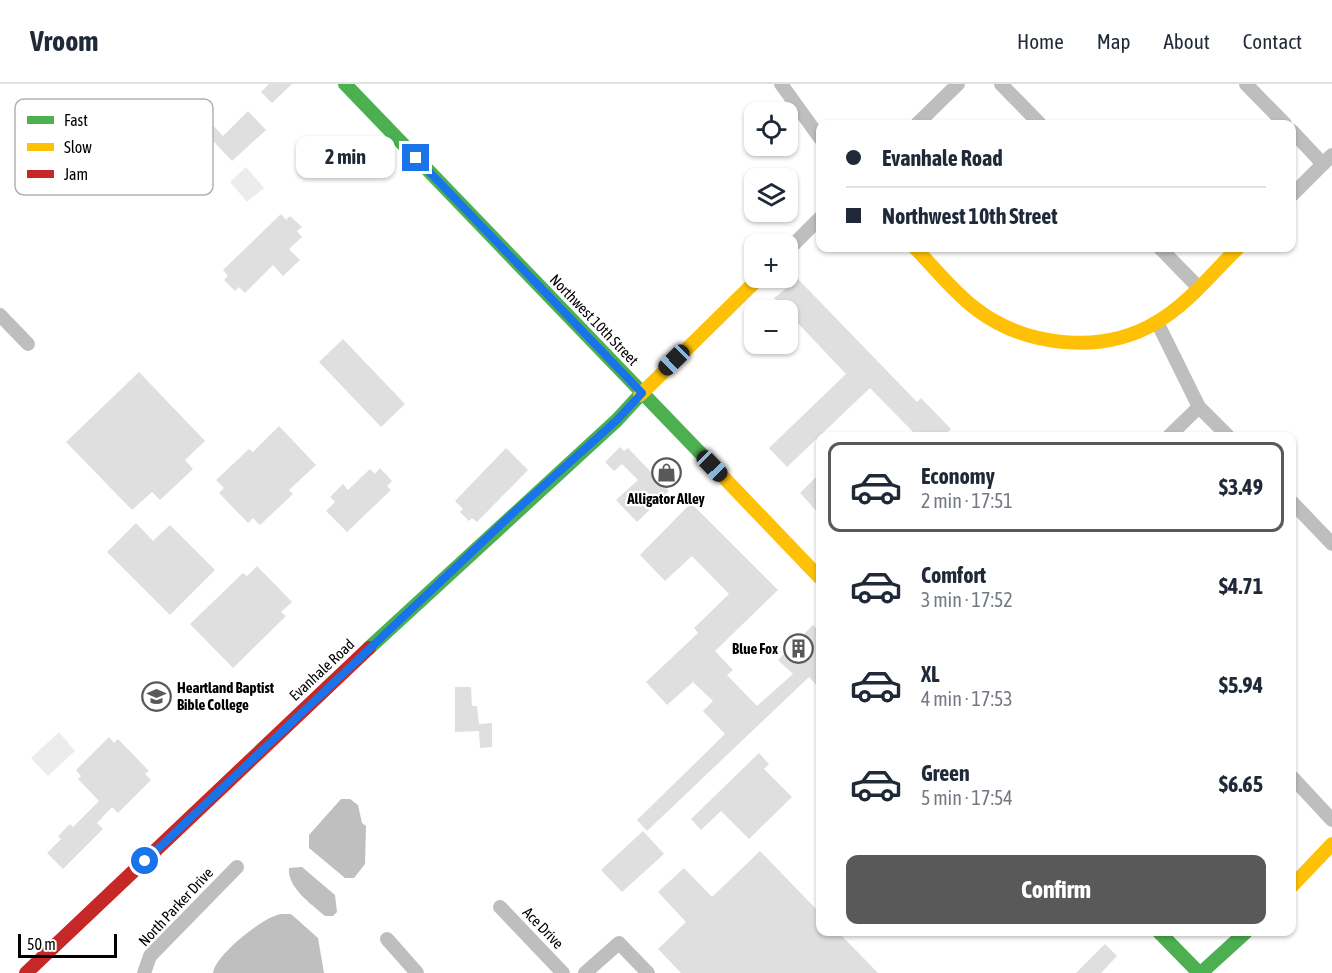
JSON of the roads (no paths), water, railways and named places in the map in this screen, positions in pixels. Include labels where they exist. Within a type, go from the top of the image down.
[{"type":"street","name":"Northwest 10th Street","points":[[345,84],[816,574]]},
{"type":"street","points":[[781,84],[816,132]]},
{"type":"street","points":[[921,120],[958,84]]},
{"type":"street","points":[[1001,84],[1036,120]]},
{"type":"street","points":[[1246,84],[1281,120]]},
{"type":"street","points":[[1296,134],[1328,160],[1296,191]]},
{"type":"street","points":[[798,240],[816,222]]},
{"type":"street","points":[[919,252],[975,308],[993,320],[1034,337],[1071,344],[1114,339],[1157,322],[1234,252]]},
{"type":"street","points":[[1164,252],[1198,287]]},
{"type":"street","name":"Evanhale Road","points":[[26,973],[476,548],[617,420],[749,288]]},
{"type":"street","points":[[0,315],[28,344]]},
{"type":"street","points":[[1157,322],[1200,407],[1224,432]]},
{"type":"street","points":[[1173,432],[1200,407]]},
{"type":"street","points":[[1296,506],[1332,544]]},
{"type":"street","points":[[1296,781],[1332,820]]},
{"type":"street","points":[[1296,882],[1332,844]]},
{"type":"street","name":"North Parker Drive","points":[[144,973],[150,956],[237,867]]},
{"type":"street","name":"Ace Drive","points":[[500,907],[563,973]]},
{"type":"street","points":[[1163,936],[1200,973],[1242,936]]},
{"type":"street","points":[[387,939],[417,973]]},
{"type":"street","points":[[585,973],[619,943],[648,973]]},
{"type":"place","name":"Alligator Alley","points":[[666,472]]},
{"type":"place","name":"Blue Fox","points":[[799,649]]},
{"type":"place","name":"Heartland Baptist Bible College","points":[[156,697]]}]
